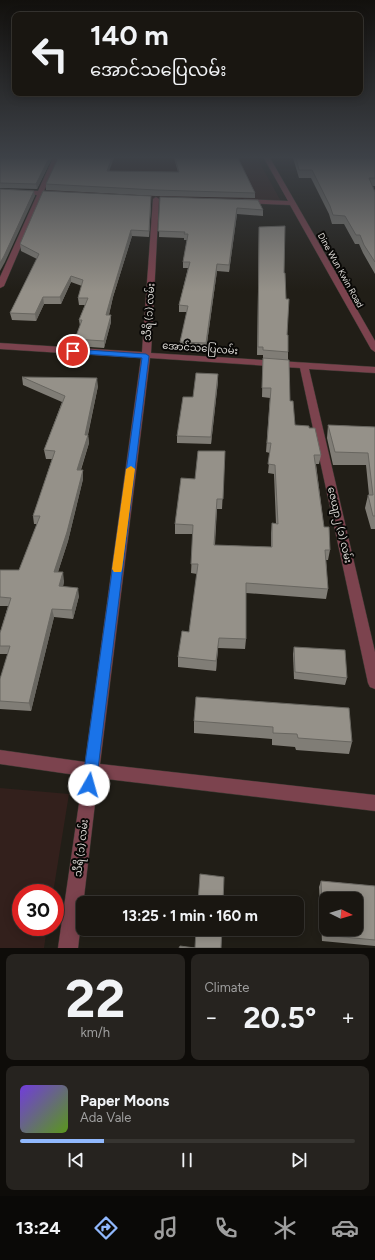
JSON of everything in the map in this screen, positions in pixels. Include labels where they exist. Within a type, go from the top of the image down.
[{"type":"street","points":[[0,286],[37,202]]},
{"type":"street","name":"သီရိ (၁) လမ်း","points":[[68,948],[146,356],[156,202]]},
{"type":"street","points":[[273,202],[293,203]]},
{"type":"street","name":"Dine Wun Kwin Road","points":[[293,203],[375,349]]},
{"type":"street","name":"အောင်သပြေလမ်း","points":[[0,346],[375,370]]},
{"type":"street","name":"ဇေယျာ၂ (၁) လမ်း","points":[[304,366],[375,683]]},
{"type":"street","points":[[0,757],[91,770],[375,803]]},
{"type":"shaded area","points":[[217,202],[281,202],[283,205]]},
{"type":"shaded area","points":[[0,788],[69,794],[54,884],[12,884],[12,936],[46,936],[44,948],[0,948]]},
{"type":"building","points":[[0,202],[29,202],[4,256],[0,263]]},
{"type":"building","points":[[38,202],[151,202],[149,231],[131,230],[106,315],[111,315],[104,341],[75,339],[82,320],[79,320],[88,298],[78,298],[83,280],[71,276],[60,297],[43,297],[35,314],[10,313],[39,254],[20,244]]},
{"type":"building","points":[[160,202],[259,202],[263,210],[237,208],[229,265],[217,264],[206,343],[180,342],[188,306],[179,305],[190,262],[183,262],[188,234],[184,234],[185,232],[158,231]]},
{"type":"building","points":[[328,202],[375,202],[375,262],[364,245],[360,235],[356,235],[345,216],[333,215]]},
{"type":"building","points":[[285,226],[284,273],[286,299],[289,299],[287,335],[288,352],[263,350],[263,347],[258,347],[259,227]]},
{"type":"building","points":[[263,358],[289,360],[290,401],[293,401],[295,425],[315,428],[321,455],[314,455],[324,527],[329,527],[330,550],[325,550],[328,589],[246,583],[246,639],[219,638],[216,661],[178,657],[182,631],[189,632],[198,564],[191,564],[193,525],[175,524],[181,478],[195,479],[198,451],[225,451],[223,499],[217,499],[214,545],[272,547],[272,523],[278,524],[275,465],[268,464],[271,443],[267,443],[271,388],[262,388]]},
{"type":"building","points":[[196,373],[218,374],[211,437],[177,436],[183,397],[193,397]]},
{"type":"building","points":[[22,377],[97,378],[85,435],[88,435],[77,470],[83,470],[67,532],[54,572],[63,572],[59,586],[78,588],[72,610],[52,609],[29,703],[0,701],[0,679],[10,646],[0,646],[0,633],[11,598],[0,597],[0,570],[19,570],[40,516],[33,516],[55,451],[44,450],[65,396]]},
{"type":"building","points":[[328,425],[375,427],[375,516],[373,516],[368,495],[373,495],[368,453],[335,452]]},
{"type":"building","points":[[294,647],[345,650],[347,678],[295,672]]},
{"type":"building","points":[[196,697],[349,708],[352,742],[298,738],[297,734],[273,733],[273,727],[194,721]]},
{"type":"building","points":[[200,874],[224,877],[223,896],[198,896]]},
{"type":"building","points":[[321,881],[375,886],[375,940],[333,936],[363,936],[363,892],[321,892]]},
{"type":"building","points":[[196,936],[222,936],[221,948],[195,948]]},
{"type":"building","points":[[180,946],[195,948],[179,948]]},
{"type":"slow traffic","points":[[117,569],[131,469]]},
{"type":"route","points":[[73,351],[146,356],[89,785]]}]
